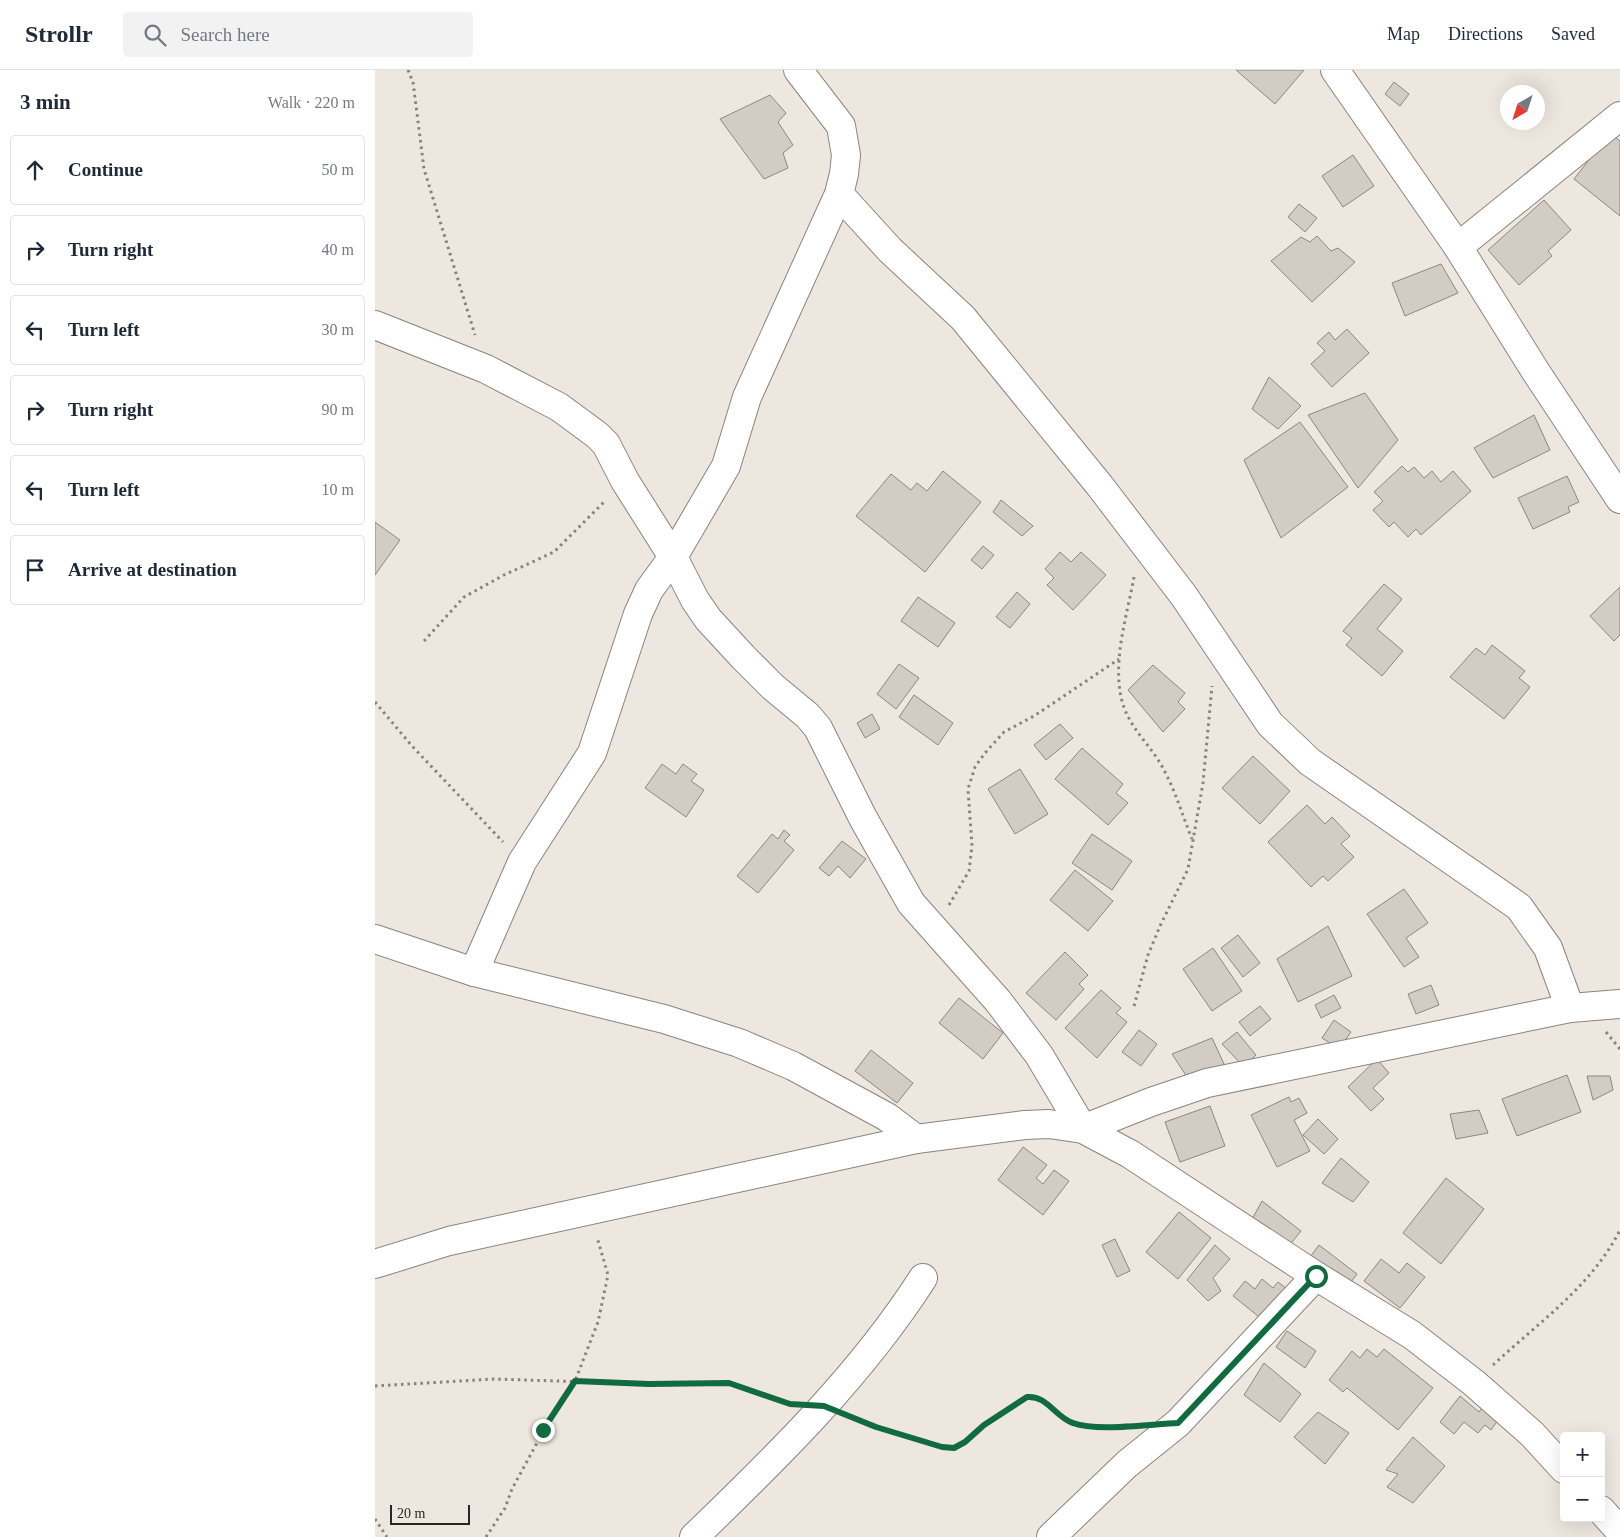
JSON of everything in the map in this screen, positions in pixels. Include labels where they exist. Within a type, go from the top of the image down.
[{"type":"street","points":[[474,972],[523,862],[592,753],[638,614],[649,590],[673,557],[726,466],[747,397],[839,194],[845,174],[847,155],[841,126],[798,70]]},
{"type":"street","points":[[1335,70],[1458,247],[1618,492]]},
{"type":"street","points":[[1458,247],[1620,116]]},
{"type":"street","points":[[839,194],[890,250],[963,318],[1100,486],[1183,596],[1215,646],[1270,724],[1310,762],[1519,907],[1548,948],[1570,1008]]},
{"type":"street","points":[[375,325],[486,369],[559,407],[591,430],[606,444],[625,481],[673,557],[695,600],[708,619],[773,687],[809,716],[818,728],[863,818],[911,903],[998,1000],[1039,1055],[1083,1129]]},
{"type":"street","points":[[375,939],[474,972],[664,1019],[739,1043],[793,1066],[887,1117],[916,1138]]},
{"type":"street","points":[[1083,1129],[1151,1102],[1207,1084],[1570,1008],[1620,1004]]},
{"type":"street","points":[[375,1264],[449,1241],[916,1138],[1025,1125],[1049,1124],[1083,1129],[1130,1154],[1316,1276],[1412,1335],[1474,1383],[1532,1434],[1560,1465]]},
{"type":"street","points":[[1051,1537],[1127,1464],[1178,1423],[1316,1276]]},
{"type":"street","points":[[694,1537],[824,1406],[905,1307],[923,1278]]},
{"type":"street","points":[[1605,1514],[1620,1531]]},
{"type":"path","points":[[408,70],[413,82],[424,169],[486,369]]},
{"type":"path","points":[[424,640],[464,597],[504,575],[554,552],[625,481]]},
{"type":"path","points":[[1141,540],[1119,659],[1121,698],[1136,732],[1165,771],[1193,840]]},
{"type":"path","points":[[1134,1006],[1148,956],[1188,869],[1203,783],[1215,646]]},
{"type":"path","points":[[948,944],[945,919],[947,910],[969,871],[973,846],[968,789],[975,768],[985,752],[1004,732],[1034,716],[1119,659]]},
{"type":"path","points":[[375,702],[412,746],[523,862]]},
{"type":"path","points":[[486,1537],[505,1508],[512,1489],[543,1430],[575,1381],[598,1322],[608,1275],[589,1210]]},
{"type":"path","points":[[1474,1383],[1563,1304],[1595,1270],[1620,1230]]},
{"type":"path","points":[[375,1386],[494,1379],[649,1384],[729,1383],[790,1404],[824,1406],[876,1427],[942,1447],[954,1448],[965,1442],[984,1425],[1027,1397],[1041,1398],[1072,1423],[1090,1426],[1178,1423]]},
{"type":"path","points":[[375,1519],[387,1537]]},
{"type":"building","points":[[1236,70],[1304,70],[1275,104]]},
{"type":"building","points":[[1394,82],[1409,94],[1400,106],[1385,94]]},
{"type":"building","points":[[770,95],[786,113],[778,122],[793,145],[783,153],[788,168],[764,179],[720,119]]},
{"type":"building","points":[[1610,133],[1620,141],[1620,216],[1574,179]]},
{"type":"building","points":[[1353,155],[1374,186],[1343,207],[1322,176]]},
{"type":"building","points":[[1544,200],[1571,230],[1548,251],[1552,256],[1519,285],[1488,250]]},
{"type":"building","points":[[1299,204],[1317,218],[1305,232],[1288,217]]},
{"type":"building","points":[[1317,236],[1331,251],[1338,248],[1355,262],[1312,302],[1271,261],[1301,237],[1310,242]]},
{"type":"building","points":[[1441,264],[1458,293],[1405,316],[1392,283]]},
{"type":"building","points":[[1347,329],[1369,353],[1332,387],[1311,364],[1325,351],[1317,343],[1329,332],[1335,340]]},
{"type":"building","points":[[1269,377],[1301,406],[1278,429],[1252,409]]},
{"type":"building","points":[[1365,393],[1398,440],[1358,488],[1308,415]]},
{"type":"building","points":[[1534,415],[1550,450],[1493,478],[1474,448]]},
{"type":"building","points":[[1300,422],[1348,487],[1281,538],[1244,460]]},
{"type":"building","points":[[1402,466],[1408,472],[1414,467],[1424,478],[1432,471],[1441,482],[1453,471],[1471,491],[1421,535],[1416,529],[1408,537],[1394,522],[1389,527],[1373,510],[1383,501],[1374,492]]},
{"type":"building","points":[[943,471],[981,502],[925,572],[856,516],[891,474],[911,490],[917,483],[927,491]]},
{"type":"building","points":[[1567,476],[1579,502],[1568,507],[1570,512],[1533,529],[1518,498]]},
{"type":"building","points":[[1001,500],[1033,526],[1022,536],[993,512]]},
{"type":"building","points":[[375,522],[400,540],[375,575]]},
{"type":"building","points":[[983,546],[994,555],[982,569],[971,560]]},
{"type":"building","points":[[1060,552],[1071,562],[1081,552],[1106,575],[1073,610],[1047,585],[1054,578],[1045,569]]},
{"type":"building","points":[[1384,584],[1402,599],[1377,629],[1403,651],[1382,676],[1346,645],[1352,638],[1343,631]]},
{"type":"building","points":[[1620,587],[1620,635],[1614,641],[1590,616]]},
{"type":"building","points":[[1017,592],[1030,604],[1010,628],[996,617]]},
{"type":"building","points":[[918,597],[955,623],[938,647],[901,621]]},
{"type":"building","points":[[1492,645],[1525,671],[1519,678],[1530,687],[1504,719],[1450,677],[1476,648],[1485,655]]},
{"type":"building","points":[[899,664],[919,678],[896,709],[877,694]]},
{"type":"building","points":[[1153,665],[1185,693],[1178,702],[1185,709],[1163,732],[1128,690]]},
{"type":"building","points":[[914,695],[953,723],[938,745],[899,717]]},
{"type":"building","points":[[872,714],[880,729],[865,738],[857,723]]},
{"type":"building","points":[[1060,724],[1073,738],[1046,760],[1034,745]]},
{"type":"building","points":[[1082,748],[1123,784],[1116,793],[1128,803],[1108,825],[1055,779]]},
{"type":"building","points":[[1253,756],[1290,791],[1260,824],[1222,788]]},
{"type":"building","points":[[662,764],[676,774],[683,764],[697,774],[691,781],[704,790],[686,817],[645,788]]},
{"type":"building","points":[[1020,769],[1048,814],[1015,834],[988,789]]},
{"type":"building","points":[[1307,805],[1325,824],[1332,817],[1350,836],[1341,844],[1354,857],[1328,881],[1323,876],[1311,887],[1268,842]]},
{"type":"building","points":[[784,830],[790,835],[784,841],[794,850],[758,893],[737,876],[772,834],[778,839]]},
{"type":"building","points":[[1092,834],[1132,861],[1112,890],[1072,863]]},
{"type":"building","points":[[842,841],[866,859],[850,878],[838,866],[829,876],[819,868]]},
{"type":"building","points":[[1075,870],[1113,901],[1088,931],[1050,900]]},
{"type":"building","points":[[1404,889],[1428,923],[1406,938],[1419,957],[1404,967],[1367,914]]},
{"type":"building","points":[[1328,926],[1352,976],[1298,1002],[1277,959]]},
{"type":"building","points":[[1238,935],[1260,963],[1243,977],[1221,948]]},
{"type":"building","points":[[1213,948],[1242,991],[1212,1011],[1183,969]]},
{"type":"building","points":[[1065,952],[1088,975],[1079,984],[1084,989],[1056,1020],[1026,993]]},
{"type":"building","points":[[1431,985],[1439,1005],[1416,1014],[1408,994]]},
{"type":"building","points":[[1101,990],[1121,1008],[1116,1013],[1127,1022],[1097,1058],[1065,1028]]},
{"type":"building","points":[[1334,995],[1341,1008],[1321,1018],[1315,1005]]},
{"type":"building","points":[[959,998],[1003,1033],[983,1059],[939,1023]]},
{"type":"building","points":[[1260,1006],[1271,1019],[1250,1036],[1239,1022]]},
{"type":"building","points":[[1334,1020],[1351,1032],[1339,1049],[1322,1038]]},
{"type":"building","points":[[1139,1030],[1157,1044],[1141,1066],[1122,1052]]},
{"type":"building","points":[[1237,1032],[1256,1055],[1244,1067],[1222,1044]]},
{"type":"building","points":[[1212,1038],[1225,1066],[1187,1077],[1172,1054]]},
{"type":"building","points":[[871,1050],[913,1083],[897,1103],[855,1071]]},
{"type":"building","points":[[1377,1059],[1389,1073],[1373,1088],[1384,1099],[1371,1111],[1348,1087]]},
{"type":"building","points":[[1567,1075],[1581,1112],[1517,1136],[1502,1099]]},
{"type":"building","points":[[1587,1076],[1610,1076],[1613,1090],[1593,1100]]},
{"type":"building","points":[[1289,1097],[1291,1102],[1299,1098],[1307,1113],[1294,1120],[1310,1151],[1277,1167],[1251,1115]]},
{"type":"building","points":[[1210,1106],[1225,1146],[1180,1162],[1165,1122]]},
{"type":"building","points":[[1479,1110],[1488,1133],[1456,1139],[1450,1114]]},
{"type":"building","points":[[1318,1119],[1338,1139],[1324,1154],[1303,1135]]},
{"type":"building","points":[[1023,1147],[1047,1165],[1036,1178],[1043,1184],[1054,1170],[1069,1181],[1043,1215],[998,1180]]},
{"type":"building","points":[[1341,1158],[1369,1182],[1353,1202],[1322,1183]]},
{"type":"building","points":[[1446,1178],[1484,1209],[1441,1264],[1403,1233]]},
{"type":"building","points":[[1262,1201],[1301,1231],[1288,1247],[1251,1221]]},
{"type":"building","points":[[1179,1212],[1211,1238],[1178,1279],[1146,1252]]},
{"type":"building","points":[[1115,1239],[1130,1271],[1117,1277],[1102,1245]]},
{"type":"building","points":[[1215,1245],[1230,1259],[1213,1278],[1221,1291],[1208,1301],[1187,1280]]},
{"type":"building","points":[[1319,1245],[1357,1274],[1348,1286],[1310,1257]]},
{"type":"building","points":[[1381,1259],[1399,1273],[1407,1263],[1425,1277],[1400,1308],[1364,1281]]},
{"type":"building","points":[[1262,1279],[1273,1288],[1278,1282],[1287,1289],[1263,1320],[1233,1296],[1245,1281],[1255,1289]]},
{"type":"building","points":[[1287,1331],[1316,1351],[1305,1368],[1276,1347]]},
{"type":"building","points":[[1367,1349],[1377,1357],[1384,1349],[1433,1388],[1398,1430],[1347,1388],[1343,1392],[1329,1380],[1352,1351],[1360,1358]]},
{"type":"building","points":[[1264,1363],[1301,1394],[1280,1422],[1244,1395]]},
{"type":"building","points":[[1460,1396],[1479,1412],[1486,1403],[1501,1416],[1491,1430],[1485,1425],[1478,1433],[1464,1422],[1454,1434],[1440,1422]]},
{"type":"building","points":[[1318,1412],[1349,1433],[1325,1464],[1294,1437]]},
{"type":"building","points":[[1413,1437],[1445,1466],[1413,1503],[1387,1487],[1398,1474],[1386,1470]]},
{"type":"route","points":[[543,1430],[575,1381],[649,1384],[729,1383],[790,1404],[824,1406],[876,1427],[942,1447],[954,1448],[965,1442],[984,1425],[1027,1397],[1034,1396],[1041,1398],[1060,1416],[1072,1423],[1090,1426],[1178,1423],[1316,1276]]}]
